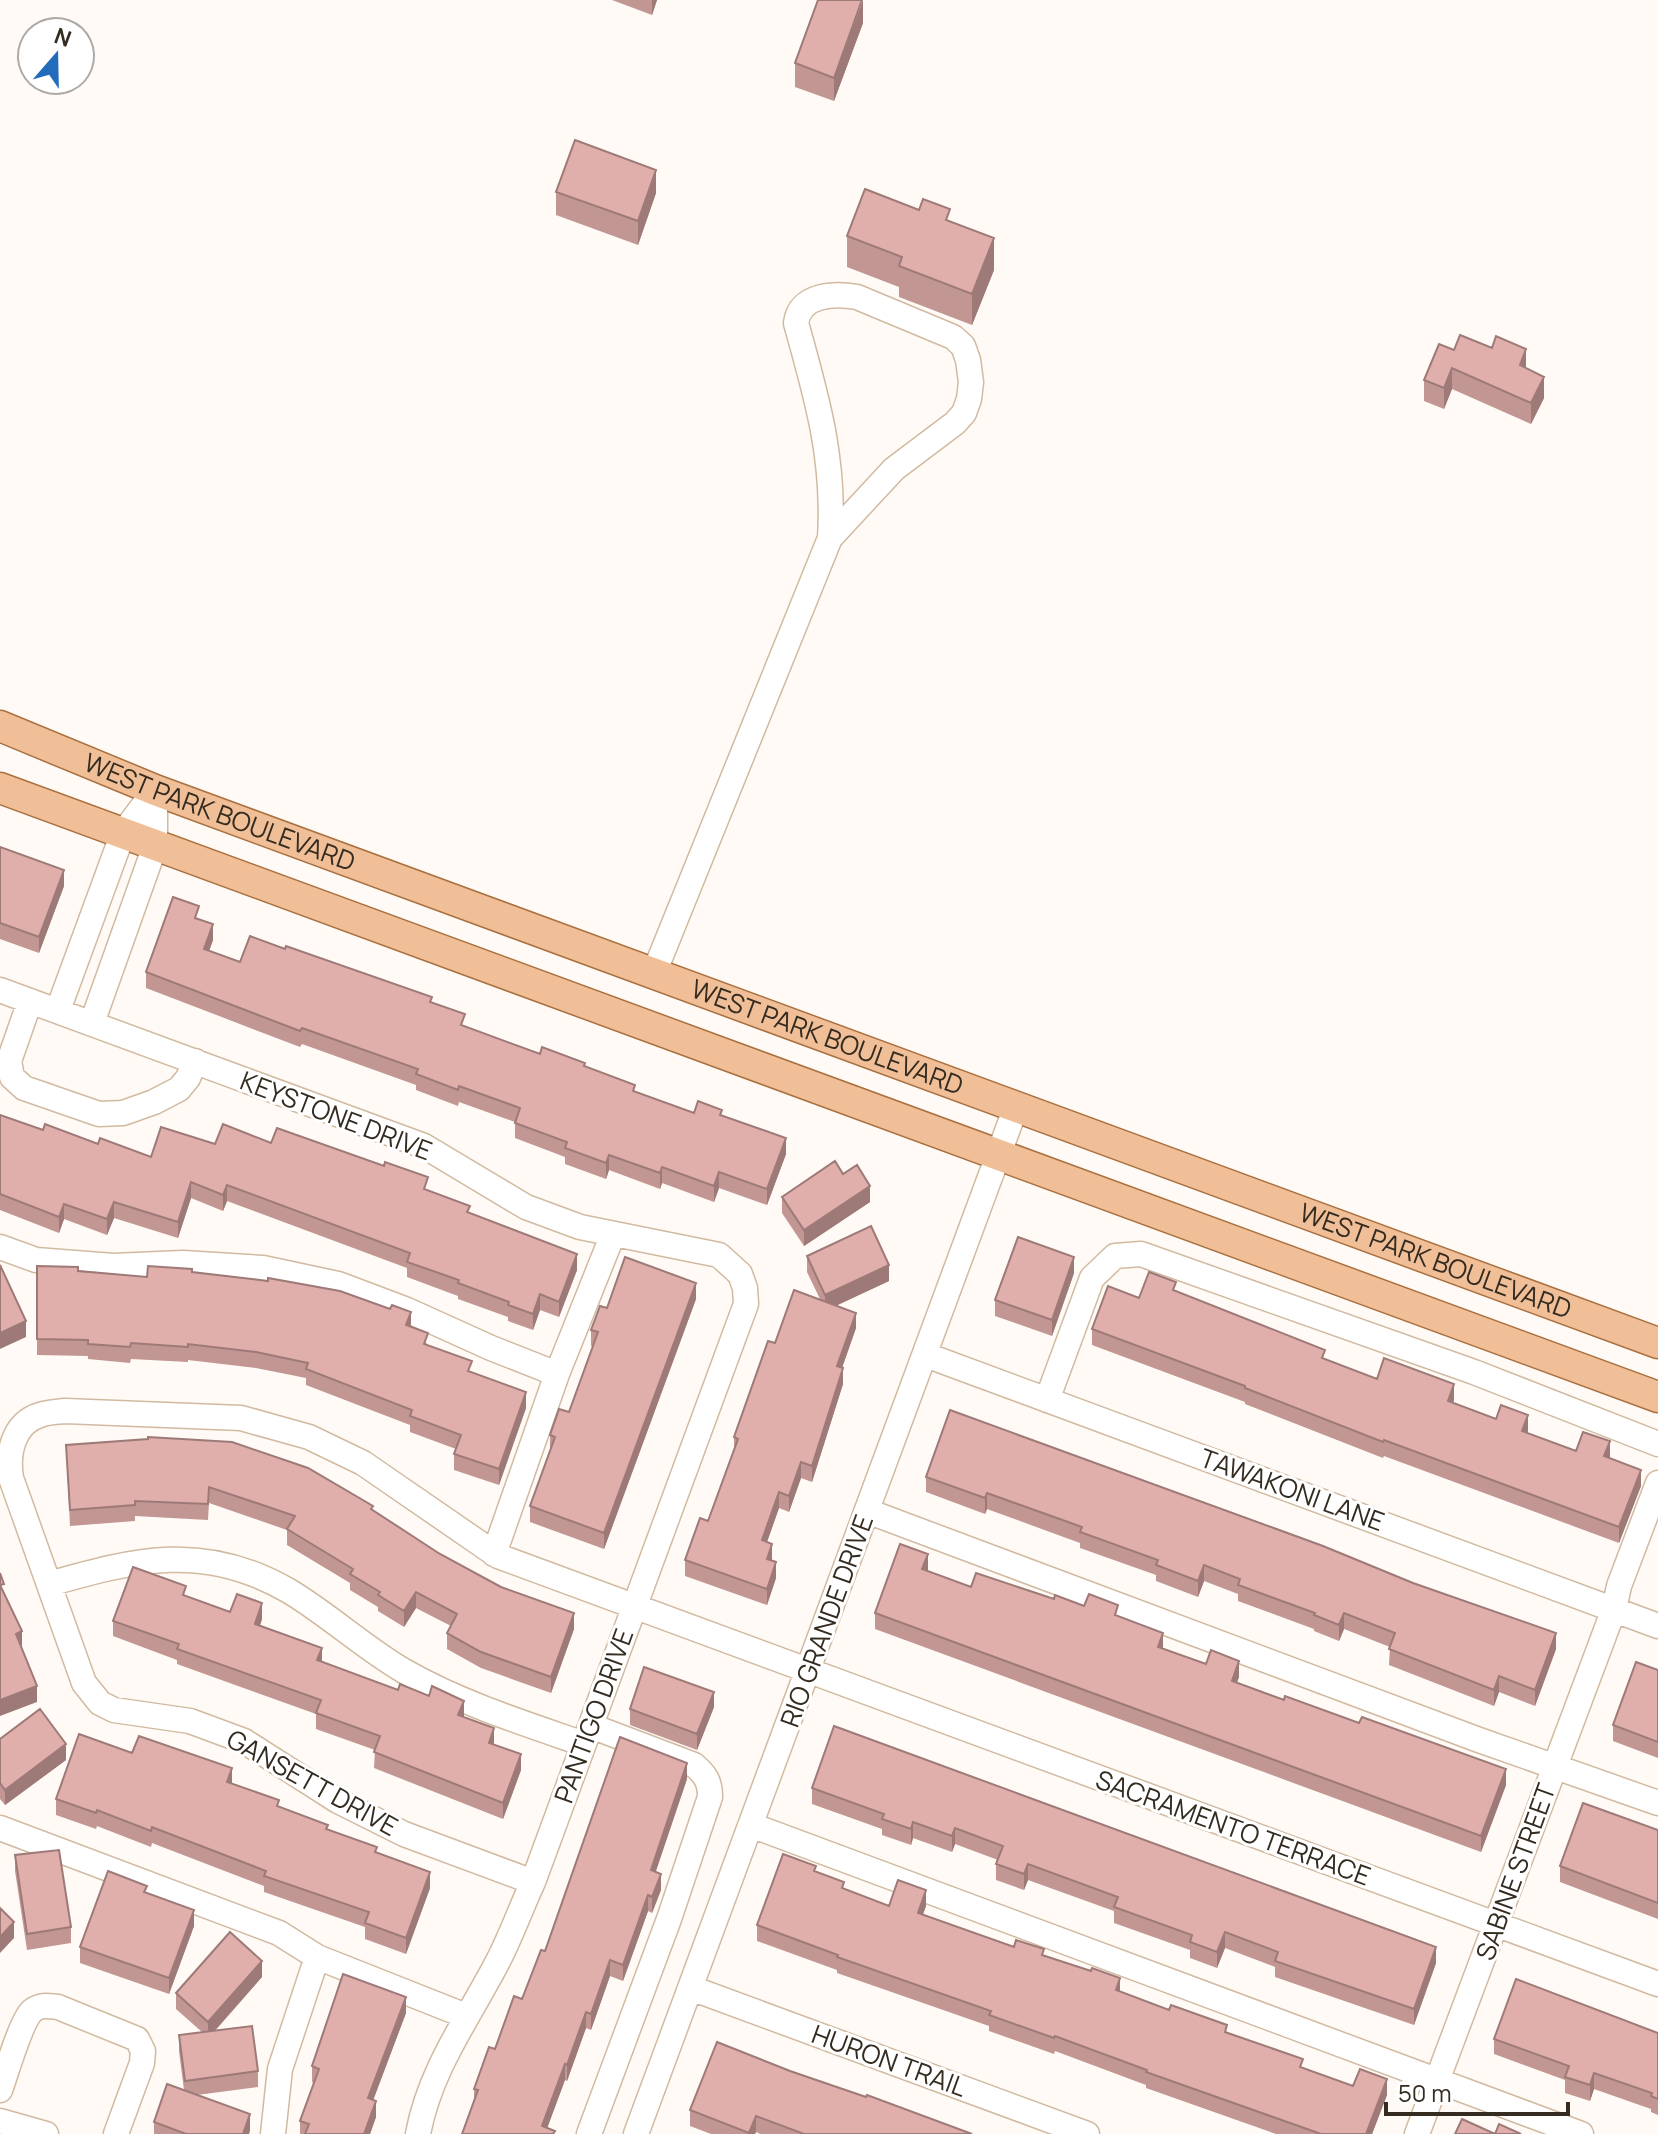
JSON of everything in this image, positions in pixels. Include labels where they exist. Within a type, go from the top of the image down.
[{"type":"main road","name":"WEST PARK BOULEVARD","points":[[0,726],[155,790],[1658,1343]]},
{"type":"main road","name":"WEST PARK BOULEVARD","points":[[0,788],[1658,1397]]},
{"type":"main road","points":[[636,1021],[654,973]]},
{"type":"street","points":[[654,973],[830,538],[833,499],[826,435],[796,323],[798,312],[811,301],[843,294],[953,337],[963,346],[971,382],[964,413],[955,423],[894,469],[830,538]]},
{"type":"street","points":[[58,1010],[123,833],[155,790]]},
{"type":"street","points":[[92,1023],[155,846],[155,790]]},
{"type":"street","name":"KEYSTONE DRIVE","points":[[0,990],[424,1146],[526,1207],[580,1227],[719,1255],[732,1263],[745,1288]]},
{"type":"street","points":[[30,1001],[9,1061],[12,1077],[24,1088],[99,1114],[123,1113],[179,1089],[195,1061]]},
{"type":"street","name":"RIO GRANDE DRIVE","points":[[636,2134],[1016,1107]]},
{"type":"street","points":[[494,1554],[557,1374],[613,1234]]},
{"type":"street","points":[[0,1247],[36,1260],[113,1266],[183,1263],[263,1268],[338,1284],[557,1374]]},
{"type":"street","points":[[1047,1400],[1092,1278],[1115,1256],[1141,1254],[1474,1372],[1658,1444]]},
{"type":"street","name":"PANTIGO DRIVE","points":[[418,2134],[423,2104],[445,2052],[498,1960],[533,1882],[746,1304],[745,1288]]},
{"type":"street","name":"TAWAKONI LANE","points":[[926,1355],[1658,1626]]},
{"type":"street","name":"SACRAMENTO TERRACE","points":[[49,1584],[8,1463],[10,1447],[26,1423],[38,1415],[65,1411],[241,1418],[309,1437],[363,1463],[494,1554],[1658,1984]]},
{"type":"street","name":"SABINE STREET","points":[[1417,2134],[1614,1609],[1619,1586],[1658,1483]]},
{"type":"street","points":[[867,1511],[1479,1740],[1658,1803]]},
{"type":"street","points":[[49,1584],[119,1564],[152,1559],[193,1560],[243,1571],[288,1591],[331,1619],[361,1644],[451,1694],[694,1765],[704,1773],[710,1784],[710,1797],[674,1905],[589,2134]]},
{"type":"street","name":"GANSETT DRIVE","points":[[49,1584],[84,1683],[100,1703],[114,1710],[190,1721],[244,1741],[338,1801],[404,1834],[533,1882]]},
{"type":"street","points":[[751,1825],[1581,2134]]},
{"type":"street","points":[[0,1828],[279,1933],[317,1957],[466,2016]]},
{"type":"street","points":[[273,2134],[280,2069],[317,1957]]},
{"type":"street","name":"HURON TRAIL","points":[[691,1988],[1087,2134]]},
{"type":"street","points":[[0,2090],[32,2011],[44,2005],[58,2007],[137,2039],[143,2051],[142,2063],[116,2134]]},
{"type":"street","points":[[0,2121],[46,2134]]},
{"type":"building","points":[[818,0],[862,0],[834,78],[795,63]]},
{"type":"building","points":[[575,140],[656,170],[638,221],[556,192]]},
{"type":"building","points":[[865,189],[919,210],[923,199],[950,209],[946,220],[994,238],[972,294],[899,266],[902,257],[847,236]]},
{"type":"building","points":[[1460,335],[1492,348],[1496,336],[1526,349],[1520,365],[1544,377],[1531,403],[1452,368],[1444,388],[1424,380],[1439,344],[1454,350]]},
{"type":"building","points":[[0,847],[64,870],[39,937],[0,923]]},
{"type":"building","points":[[173,897],[199,906],[195,918],[213,924],[204,949],[240,962],[250,936],[285,949],[286,946],[432,997],[430,1002],[465,1014],[461,1025],[540,1054],[542,1047],[585,1063],[584,1066],[635,1085],[633,1091],[694,1113],[698,1101],[722,1110],[720,1115],[786,1138],[767,1189],[719,1172],[714,1186],[662,1167],[660,1173],[609,1155],[606,1163],[565,1148],[567,1142],[515,1123],[520,1108],[459,1086],[458,1090],[416,1074],[418,1069],[302,1028],[300,1031],[146,972]]},
{"type":"building","points":[[0,1115],[43,1130],[45,1124],[98,1144],[100,1138],[151,1157],[161,1127],[215,1144],[223,1124],[271,1143],[277,1128],[384,1166],[385,1162],[428,1177],[424,1189],[470,1206],[467,1212],[577,1254],[559,1302],[540,1294],[533,1314],[458,1283],[459,1280],[407,1262],[410,1253],[227,1185],[223,1195],[191,1182],[178,1222],[114,1202],[107,1219],[64,1204],[59,1217],[0,1194]]},
{"type":"building","points":[[835,1161],[843,1174],[857,1165],[870,1186],[804,1230],[782,1197]]},
{"type":"building","points":[[871,1226],[889,1265],[825,1295],[807,1256]]},
{"type":"building","points":[[1018,1237],[1074,1257],[1052,1320],[995,1300]]},
{"type":"building","points":[[625,1257],[696,1283],[604,1533],[530,1506],[555,1437],[550,1435],[559,1409],[569,1412],[598,1332],[591,1330],[600,1306],[607,1308]]},
{"type":"building","points":[[0,1265],[26,1321],[0,1333]]},
{"type":"building","points":[[37,1266],[78,1267],[78,1271],[147,1277],[148,1266],[192,1269],[192,1272],[268,1281],[268,1278],[340,1291],[390,1309],[392,1305],[411,1312],[406,1325],[428,1333],[424,1344],[472,1361],[468,1371],[526,1392],[499,1469],[454,1454],[461,1435],[410,1416],[412,1410],[306,1369],[308,1363],[256,1352],[188,1344],[188,1347],[131,1343],[130,1347],[88,1344],[88,1340],[37,1339]]},
{"type":"building","points":[[1149,1272],[1176,1282],[1173,1290],[1325,1350],[1322,1358],[1377,1379],[1384,1358],[1454,1384],[1448,1401],[1496,1419],[1501,1405],[1528,1415],[1522,1431],[1576,1451],[1583,1432],[1610,1441],[1604,1456],[1641,1470],[1619,1527],[1383,1442],[1092,1329],[1108,1286],[1139,1298]]},
{"type":"building","points":[[794,1290],[856,1313],[837,1366],[843,1368],[812,1466],[801,1462],[789,1496],[779,1492],[762,1540],[772,1544],[767,1559],[776,1562],[767,1589],[685,1560],[700,1518],[708,1521],[738,1439],[734,1437],[768,1341],[775,1343]]},
{"type":"building","points":[[950,1410],[1323,1546],[1413,1583],[1556,1633],[1535,1690],[1499,1676],[1494,1690],[1389,1649],[1395,1633],[1344,1613],[1339,1625],[1238,1585],[1240,1579],[1204,1565],[1198,1581],[1156,1565],[1158,1560],[1080,1532],[1082,1527],[987,1493],[985,1498],[926,1477]]},
{"type":"building","points":[[148,1437],[232,1442],[308,1468],[373,1506],[371,1509],[440,1554],[501,1587],[574,1613],[551,1677],[481,1652],[447,1633],[457,1614],[416,1592],[404,1611],[378,1595],[380,1592],[350,1574],[353,1569],[287,1529],[295,1516],[209,1487],[208,1504],[135,1501],[135,1505],[70,1510],[66,1445]]},
{"type":"building","points":[[900,1544],[928,1554],[922,1569],[971,1587],[976,1573],[1084,1606],[1089,1594],[1118,1605],[1115,1615],[1163,1633],[1158,1647],[1206,1664],[1211,1650],[1239,1661],[1232,1681],[1359,1723],[1362,1717],[1506,1769],[1481,1836],[875,1613]]},
{"type":"building","points":[[133,1567],[186,1586],[183,1595],[230,1612],[237,1594],[262,1603],[255,1624],[322,1648],[317,1660],[398,1690],[400,1684],[429,1696],[432,1686],[464,1701],[458,1715],[494,1728],[489,1743],[521,1754],[503,1803],[374,1752],[380,1736],[316,1713],[321,1700],[177,1649],[179,1644],[113,1621]]},
{"type":"building","points":[[0,1585],[22,1631],[16,1634],[37,1686],[0,1700]]},
{"type":"building","points":[[1636,1662],[1658,1670],[1658,1742],[1613,1725]]},
{"type":"building","points":[[644,1667],[714,1692],[697,1734],[630,1709]]},
{"type":"building","points":[[40,1709],[66,1744],[5,1790],[0,1783],[0,1739]]},
{"type":"building","points":[[834,1726],[1436,1947],[1414,2009],[1275,1961],[1278,1952],[1225,1932],[1217,1952],[1190,1942],[1192,1935],[1114,1907],[1118,1897],[1028,1864],[1024,1874],[996,1864],[1003,1846],[955,1828],[952,1836],[913,1822],[911,1829],[882,1819],[884,1814],[812,1788]]},
{"type":"building","points":[[79,1734],[132,1753],[139,1736],[232,1768],[227,1782],[279,1800],[277,1806],[328,1825],[326,1829],[377,1847],[375,1852],[430,1872],[406,1938],[365,1923],[369,1912],[264,1876],[266,1871],[152,1827],[151,1831],[97,1810],[96,1813],[56,1799]]},
{"type":"building","points":[[620,1737],[687,1763],[651,1870],[661,1874],[652,1897],[648,1895],[623,1965],[610,1960],[591,2014],[586,2012],[542,2126],[555,2131],[553,2134],[462,2134],[489,2047],[495,2049],[514,1996],[522,1999],[541,1950],[545,1951]]},
{"type":"building","points":[[1583,1803],[1658,1830],[1658,1903],[1560,1866]]},
{"type":"building","points":[[59,1850],[71,1927],[27,1934],[15,1855]]},
{"type":"building","points":[[783,1854],[816,1866],[814,1871],[844,1882],[842,1888],[889,1906],[898,1880],[926,1890],[918,1913],[1014,1947],[1016,1940],[1044,1949],[1042,1955],[1120,1978],[1116,1990],[1169,2010],[1171,2005],[1227,2025],[1225,2032],[1303,2059],[1300,2067],[1353,2086],[1360,2069],[1387,2079],[1366,2134],[1321,2134],[1055,2036],[989,2015],[991,2011],[837,1957],[757,1925]]},
{"type":"building","points":[[108,1871],[147,1886],[144,1892],[194,1910],[169,1978],[80,1947]]},
{"type":"building","points":[[0,1908],[14,1922],[0,1937]]},
{"type":"building","points":[[230,1932],[262,1961],[208,2022],[176,1993]]},
{"type":"building","points":[[343,1974],[406,1997],[368,2098],[376,2101],[364,2134],[305,2134],[309,2124],[300,2121],[319,2069],[312,2066]]},
{"type":"building","points":[[1516,1979],[1658,2033],[1658,2099],[1651,2096],[1652,2093],[1594,2073],[1590,2085],[1565,2077],[1569,2066],[1494,2039]]},
{"type":"building","points":[[252,2026],[258,2071],[185,2081],[179,2035]]},
{"type":"building","points":[[717,2042],[790,2071],[867,2095],[972,2134],[804,2134],[756,2116],[749,2133],[690,2110]]},
{"type":"building","points":[[167,2084],[250,2114],[243,2134],[186,2134],[154,2122]]},
{"type":"building","points":[[1462,2119],[1495,2134],[1455,2134]]},
{"type":"building","points":[[1499,2124],[1521,2134],[1495,2134]]}]
